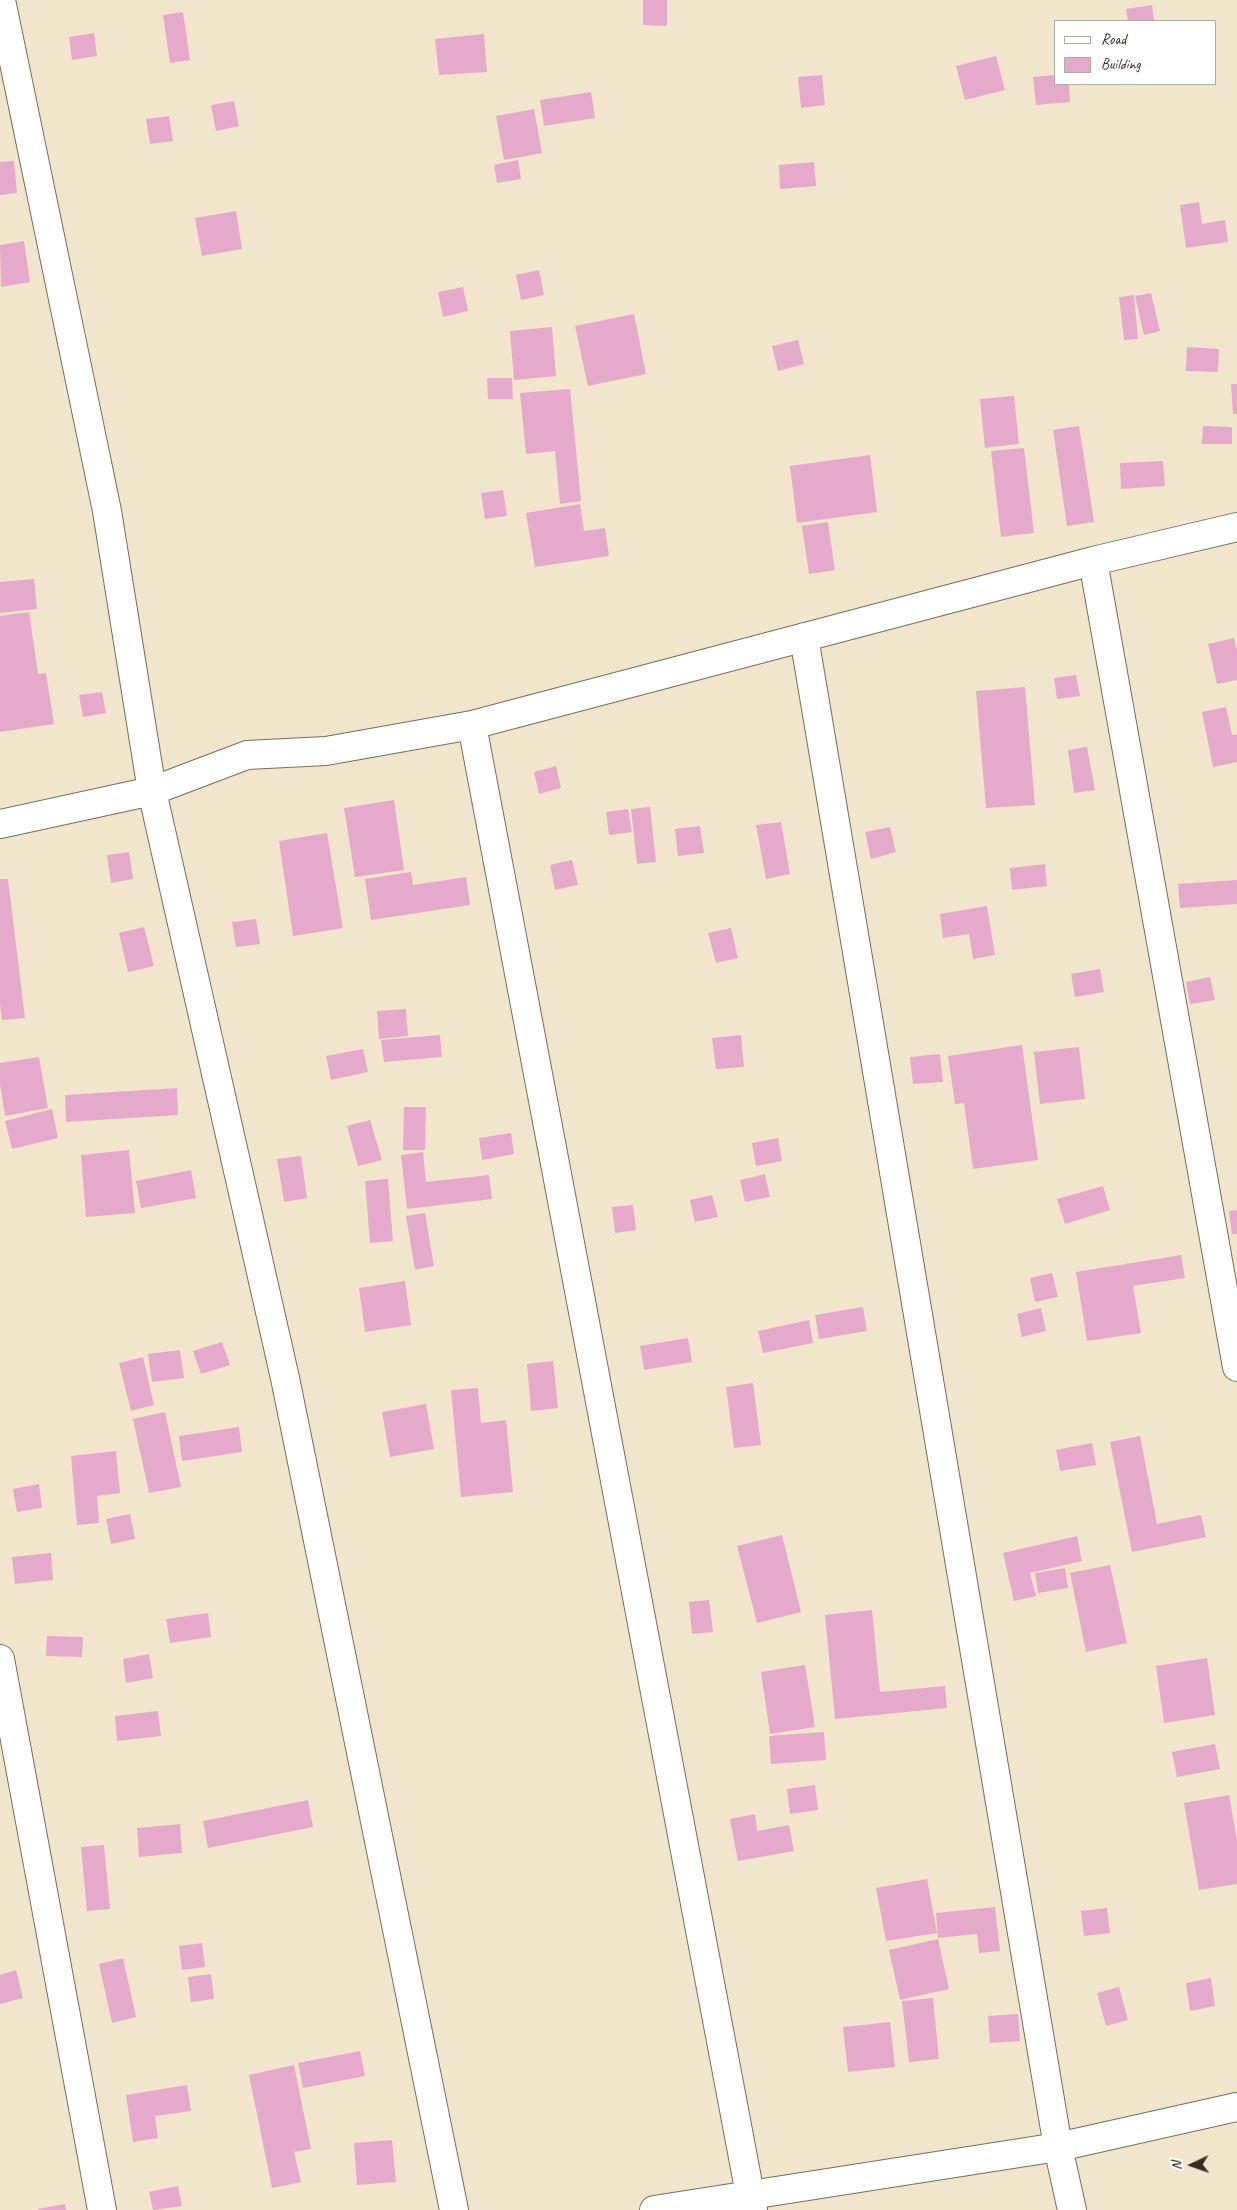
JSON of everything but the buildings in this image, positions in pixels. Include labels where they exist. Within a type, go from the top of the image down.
[{"type":"street","points":[[1,0],[107,512],[152,791],[285,1378],[454,2210]]},
{"type":"street","points":[[0,824],[152,791],[247,756],[326,751],[472,725],[1093,562],[1237,527]]},
{"type":"street","points":[[1093,562],[1237,1367]]},
{"type":"street","points":[[804,637],[1058,2147],[1072,2210]]},
{"type":"street","points":[[472,725],[752,2202]]},
{"type":"street","points":[[0,1659],[102,2210]]},
{"type":"street","points":[[654,2210],[752,2202],[1058,2147],[1237,2107]]}]
